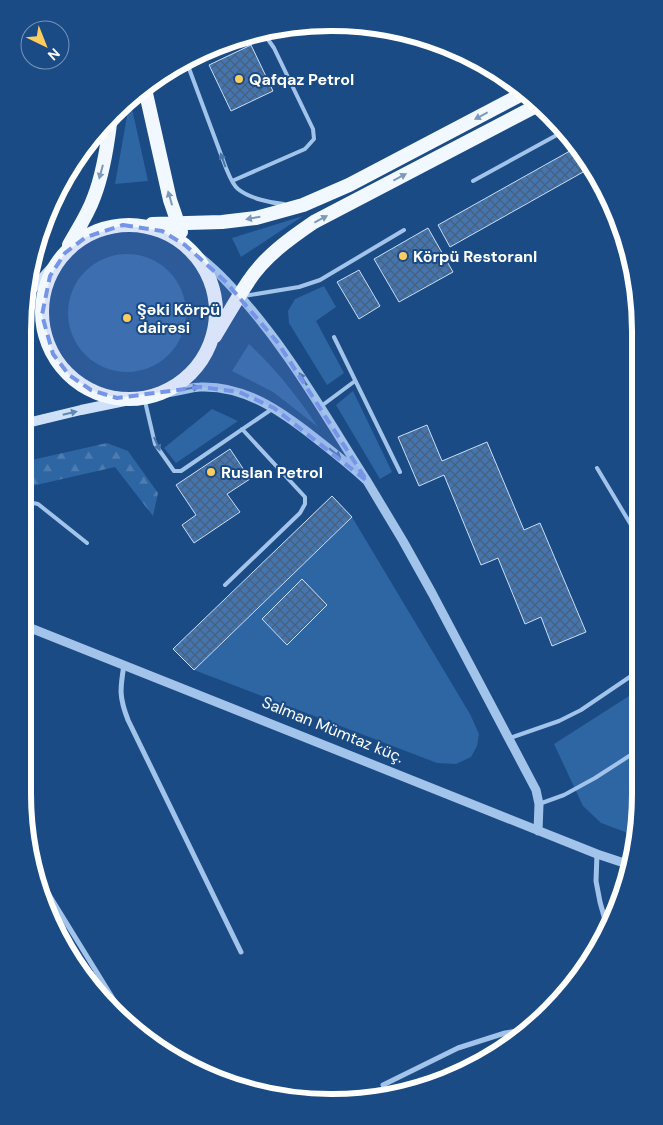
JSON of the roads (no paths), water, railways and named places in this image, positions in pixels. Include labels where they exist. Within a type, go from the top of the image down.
[{"type":"highway","points":[[146,95],[165,181],[185,245]]},
{"type":"highway","points":[[65,253],[86,237],[110,227],[222,222],[256,218],[303,205],[349,185],[518,96]]},
{"type":"highway","points":[[109,130],[107,152],[95,195],[65,253],[50,276],[43,302],[42,315],[47,341],[60,365],[69,375],[79,384],[91,390],[117,398],[130,399],[158,394],[184,380],[194,370],[248,281],[287,240],[314,222],[532,108]]},
{"type":"highway","points":[[123,225],[150,227],[174,237],[185,245],[205,268],[212,283],[215,298],[216,314],[210,345]]},
{"type":"main road","points":[[35,286],[65,253]]},
{"type":"main road","points":[[31,422],[144,397]]},
{"type":"street","points":[[185,245],[215,270],[240,296],[283,350],[403,540],[536,790],[540,804],[538,831]]},
{"type":"street","points":[[144,397],[200,387],[221,388],[239,392],[257,399],[294,421],[367,481]]},
{"type":"street","name":"Salman Mümtaz küç.","points":[[31,628],[538,831],[624,863]]},
{"type":"street","points":[[124,665],[121,687],[122,704],[128,720],[241,952]]},
{"type":"street","points":[[597,854],[596,881],[605,918]]},
{"type":"street","points":[[47,890],[114,1001]]},
{"type":"street","points":[[383,1085],[458,1048],[515,1031]]},
{"type":"lane","points":[[232,181],[306,149],[314,139],[313,129],[268,38]]},
{"type":"lane","points":[[189,67],[226,168],[238,189],[254,198],[278,204],[303,205]]},
{"type":"lane","points":[[473,181],[558,135]]},
{"type":"lane","points":[[240,296],[299,287],[320,280],[404,230]]},
{"type":"lane","points":[[334,337],[400,472]]},
{"type":"lane","points":[[320,407],[355,382]]},
{"type":"lane","points":[[144,397],[156,444],[174,471],[181,471],[274,408]]},
{"type":"lane","points":[[225,585],[300,513],[306,504],[304,497],[242,429]]},
{"type":"lane","points":[[597,468],[632,527]]},
{"type":"lane","points":[[31,503],[38,504],[87,543]]},
{"type":"lane","points":[[508,738],[559,721],[581,710],[632,675]]},
{"type":"lane","points":[[540,804],[564,795],[632,754]]},
{"type":"place","name":"Qafqaz Petrol","points":[[239,79]]},
{"type":"place","name":"Körpü Restoranl","points":[[403,256]]},
{"type":"place","name":"Şəki Körpü dairəsi","points":[[127,318]]},
{"type":"place","name":"Ruslan Petrol","points":[[211,472]]}]
